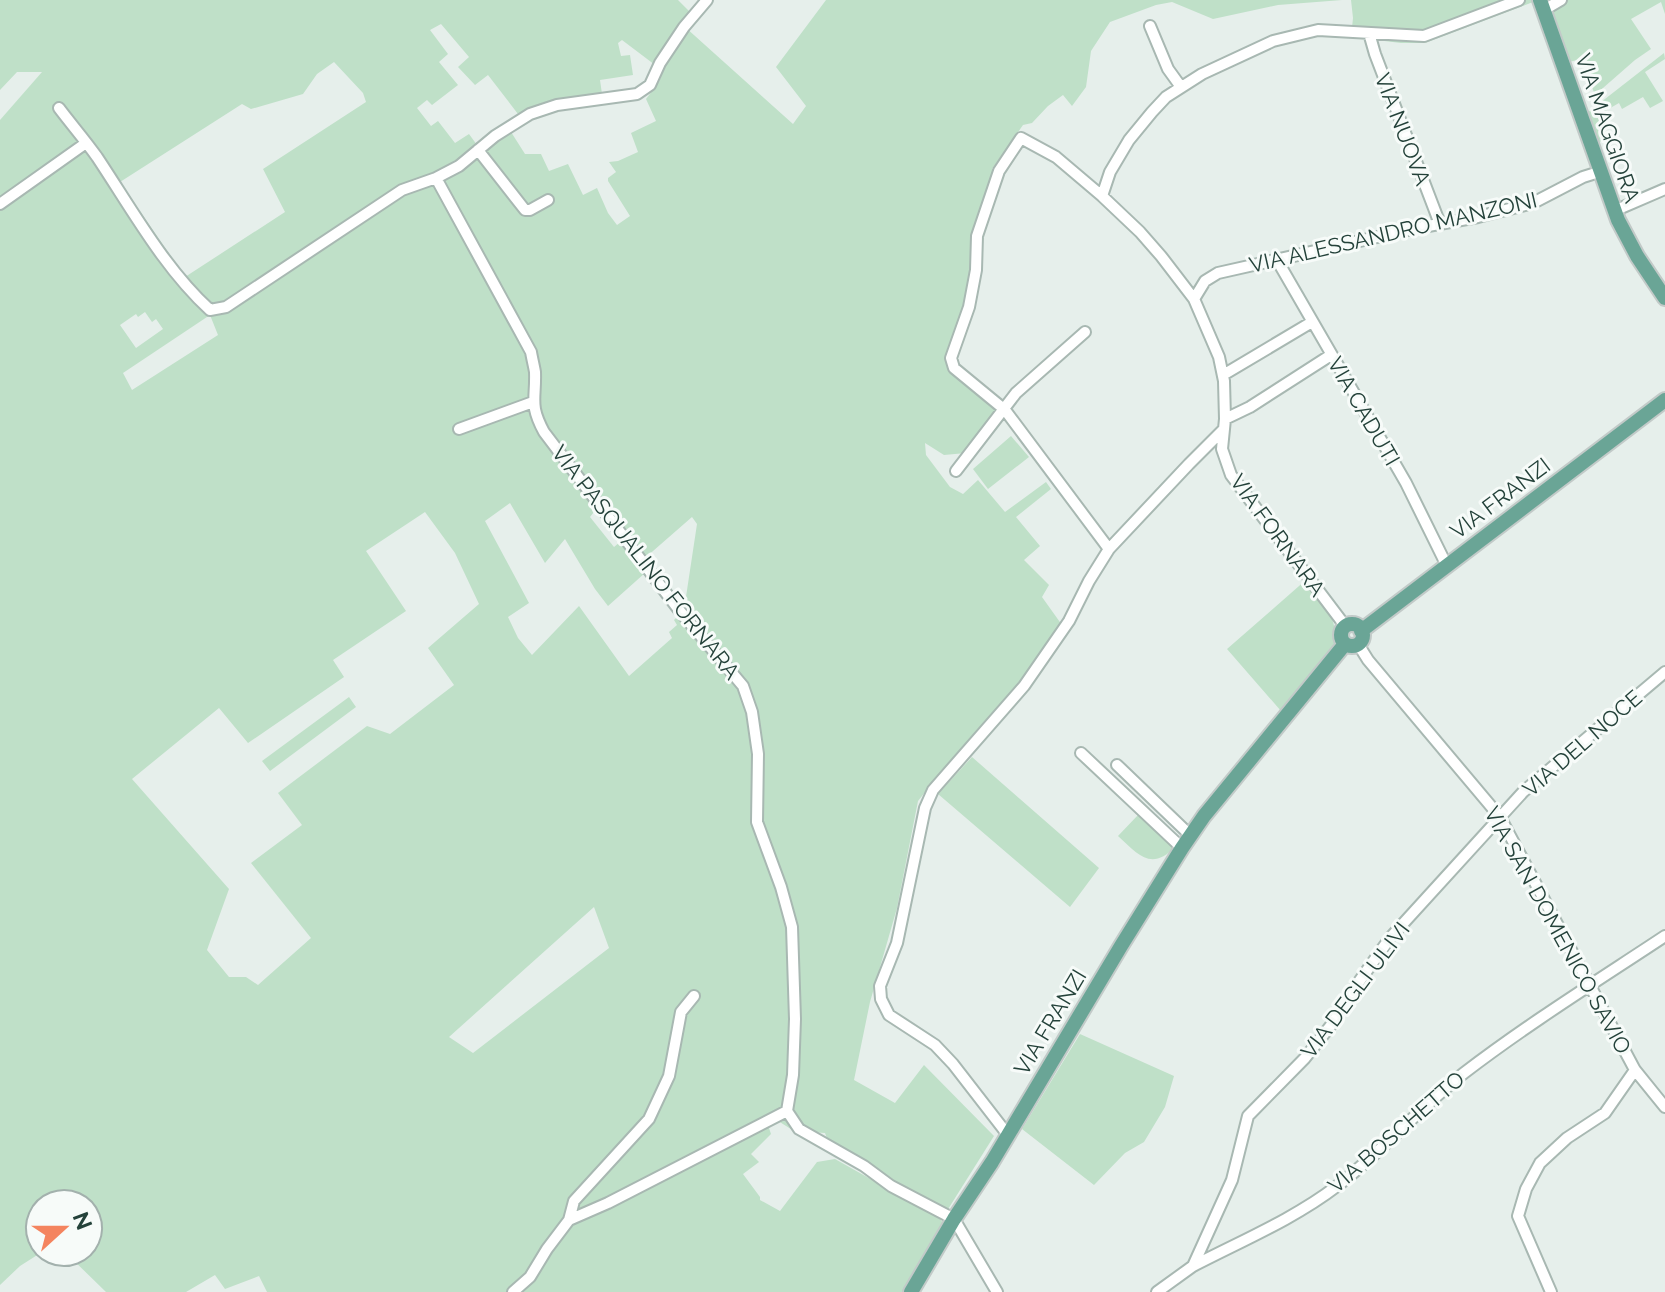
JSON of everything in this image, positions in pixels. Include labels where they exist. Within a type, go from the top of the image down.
[{"type":"main road","name":"VIA MAGGIORA","points":[[1542,5],[1614,211],[1637,256],[1665,298]]},
{"type":"main road","name":"VIA FRANZI","points":[[911,1292],[1186,842],[1213,805],[1355,640],[1665,400]]},
{"type":"main road","points":[[1346,627],[1356,626],[1355,640]]},
{"type":"street","points":[[59,108],[193,294],[210,310],[226,307],[402,190],[459,166],[495,136],[530,114],[557,105],[637,94],[644,90],[684,27],[707,0]]},
{"type":"street","points":[[1102,196],[1110,172],[1129,140],[1166,97],[1202,74],[1273,41],[1318,30],[1424,36],[1519,0]]},
{"type":"street","name":"VIA MAGGIORA","points":[[1542,5],[1561,0]]},
{"type":"street","points":[[1150,26],[1168,69],[1181,87]]},
{"type":"street","name":"VIA NUOVA","points":[[1369,33],[1440,224]]},
{"type":"street","name":"VIA FORNARA","points":[[1005,410],[954,368],[951,358],[969,307],[976,270],[977,236],[986,207],[999,171],[1021,138],[1056,157],[1102,196],[1140,232],[1194,299],[1219,357],[1223,375],[1222,449],[1231,475],[1346,627]]},
{"type":"street","points":[[0,204],[86,143]]},
{"type":"street","points":[[478,150],[525,210],[548,200]]},
{"type":"street","name":"VIA ALESSANDRO MANZONI","points":[[1194,299],[1205,281],[1218,273],[1533,203],[1599,172]]},
{"type":"street","name":"VIA PASQUALINO FORNARA","points":[[436,178],[531,352],[535,372],[533,402],[539,423],[679,610],[743,686],[752,712],[757,745],[757,822],[792,927],[795,1019],[793,1075],[787,1111]]},
{"type":"street","points":[[1614,211],[1665,189]]},
{"type":"street","name":"VIA CADUTI","points":[[1277,260],[1406,483],[1447,566]]},
{"type":"street","points":[[1223,375],[1312,322]]},
{"type":"street","points":[[956,471],[1005,410],[1014,391],[1085,332]]},
{"type":"street","points":[[1008,1135],[953,1064],[935,1045],[889,1015],[881,999],[880,986],[897,943],[925,808],[933,790],[1024,686],[1069,621],[1109,549],[1224,425],[1331,355]]},
{"type":"street","points":[[459,429],[533,402]]},
{"type":"street","points":[[1005,410],[1109,549]]},
{"type":"street","name":"VIA SAN DOMENICO SAVIO","points":[[1355,640],[1368,660],[1500,817],[1635,1070],[1665,1107]]},
{"type":"street","name":"VIA DEL NOCE","points":[[1500,817],[1523,792],[1665,672]]},
{"type":"street","points":[[1081,753],[1186,842]]},
{"type":"street","points":[[1117,765],[1186,842]]},
{"type":"street","name":"VIA DEGLI ULIVI","points":[[1157,1292],[1193,1266],[1232,1180],[1248,1116],[1305,1058],[1390,938],[1500,817]]},
{"type":"street","name":"VIA BOSCHETTO","points":[[1193,1266],[1303,1209],[1337,1187],[1389,1142],[1440,1091],[1490,1053],[1665,936]]},
{"type":"street","points":[[513,1292],[530,1277],[569,1220],[574,1201],[649,1119],[669,1076],[681,1012],[694,996]]},
{"type":"street","points":[[1551,1292],[1518,1216],[1526,1189],[1540,1163],[1567,1138],[1605,1113],[1635,1070]]},
{"type":"street","points":[[569,1220],[787,1111],[799,1129],[864,1166],[891,1186],[954,1219],[997,1292]]},
{"type":"green space","points":[[0,0],[678,0],[690,12],[700,0],[705,0],[685,27],[793,124],[806,106],[776,67],[826,0],[1342,0],[1278,5],[1213,19],[1172,2],[1110,22],[1091,51],[1086,87],[1072,106],[1063,95],[1032,123],[1023,125],[992,169],[996,170],[974,235],[973,269],[963,321],[948,357],[999,409],[966,453],[944,455],[925,443],[926,455],[950,487],[963,494],[978,480],[1005,512],[1046,482],[1051,489],[1016,517],[1040,546],[1024,560],[1049,585],[1042,597],[1062,625],[1000,710],[918,801],[897,908],[870,1002],[854,1080],[895,1103],[924,1065],[994,1136],[945,1214],[831,1149],[825,1133],[794,1131],[775,1119],[769,1128],[771,1134],[751,1154],[759,1162],[743,1174],[760,1200],[780,1211],[817,1162],[835,1159],[938,1217],[945,1225],[906,1292],[267,1292],[259,1276],[225,1289],[215,1275],[186,1292],[106,1292],[81,1268],[104,1268],[104,1188],[24,1188],[24,1263],[0,1285],[0,120],[42,72],[17,72],[0,90]],"holes":[[[441,24],[469,57],[458,67],[475,85],[488,75],[518,114],[542,103],[602,94],[600,80],[633,75],[630,55],[621,56],[618,43],[622,40],[663,71],[646,99],[656,121],[631,133],[638,152],[609,162],[616,172],[608,181],[630,216],[617,225],[597,188],[583,195],[568,164],[549,171],[541,154],[525,154],[506,124],[477,145],[469,134],[455,143],[438,121],[431,126],[417,108],[427,100],[432,105],[458,85],[439,62],[448,54],[430,30]],[[334,62],[363,93],[366,102],[263,169],[285,212],[185,277],[120,182],[242,104],[251,109],[303,94],[317,74]],[[145,312],[152,322],[156,319],[163,329],[136,348],[120,325],[136,314],[138,317]],[[210,315],[218,335],[132,390],[123,373]],[[577,467],[645,558],[692,517],[697,524],[684,610],[674,620],[677,625],[669,632],[672,638],[629,676],[579,606],[532,655],[518,638],[508,617],[529,603],[485,521],[510,503],[545,563],[565,539],[608,606],[645,573],[620,542],[614,547],[590,517],[597,508],[570,472]],[[425,512],[455,553],[479,604],[428,648],[454,685],[390,734],[367,726],[278,793],[302,825],[251,863],[311,938],[258,985],[246,977],[229,977],[207,950],[229,889],[132,779],[219,708],[248,743],[344,677],[333,660],[406,611],[366,551]],[[594,907],[609,948],[473,1053],[449,1037]]]},
{"type":"green space","points":[[1351,0],[1533,2],[1425,43],[1401,43],[1351,37]]},
{"type":"green space","points":[[1549,0],[1665,0],[1665,14],[1661,2],[1631,19],[1651,49],[1595,95],[1581,59],[1569,62],[1547,6]]},
{"type":"green space","points":[[1664,53],[1665,59],[1645,72],[1663,101],[1650,108],[1643,97],[1622,109],[1619,103],[1598,115],[1609,138],[1599,142],[1587,113]]},
{"type":"green space","points":[[1011,436],[1029,457],[988,489],[973,469]]},
{"type":"green space","points":[[1307,579],[1329,612],[1335,640],[1333,650],[1281,711],[1227,649]]},
{"type":"green space","points":[[349,697],[356,707],[270,771],[262,761]]},
{"type":"green space","points":[[972,757],[1099,868],[1070,907],[938,794]]},
{"type":"green space","points":[[1138,815],[1176,846],[1167,854],[1152,859],[1132,849],[1118,836]]},
{"type":"green space","points":[[1080,1034],[1174,1076],[1165,1107],[1144,1142],[1125,1153],[1094,1185],[1022,1129]]}]
